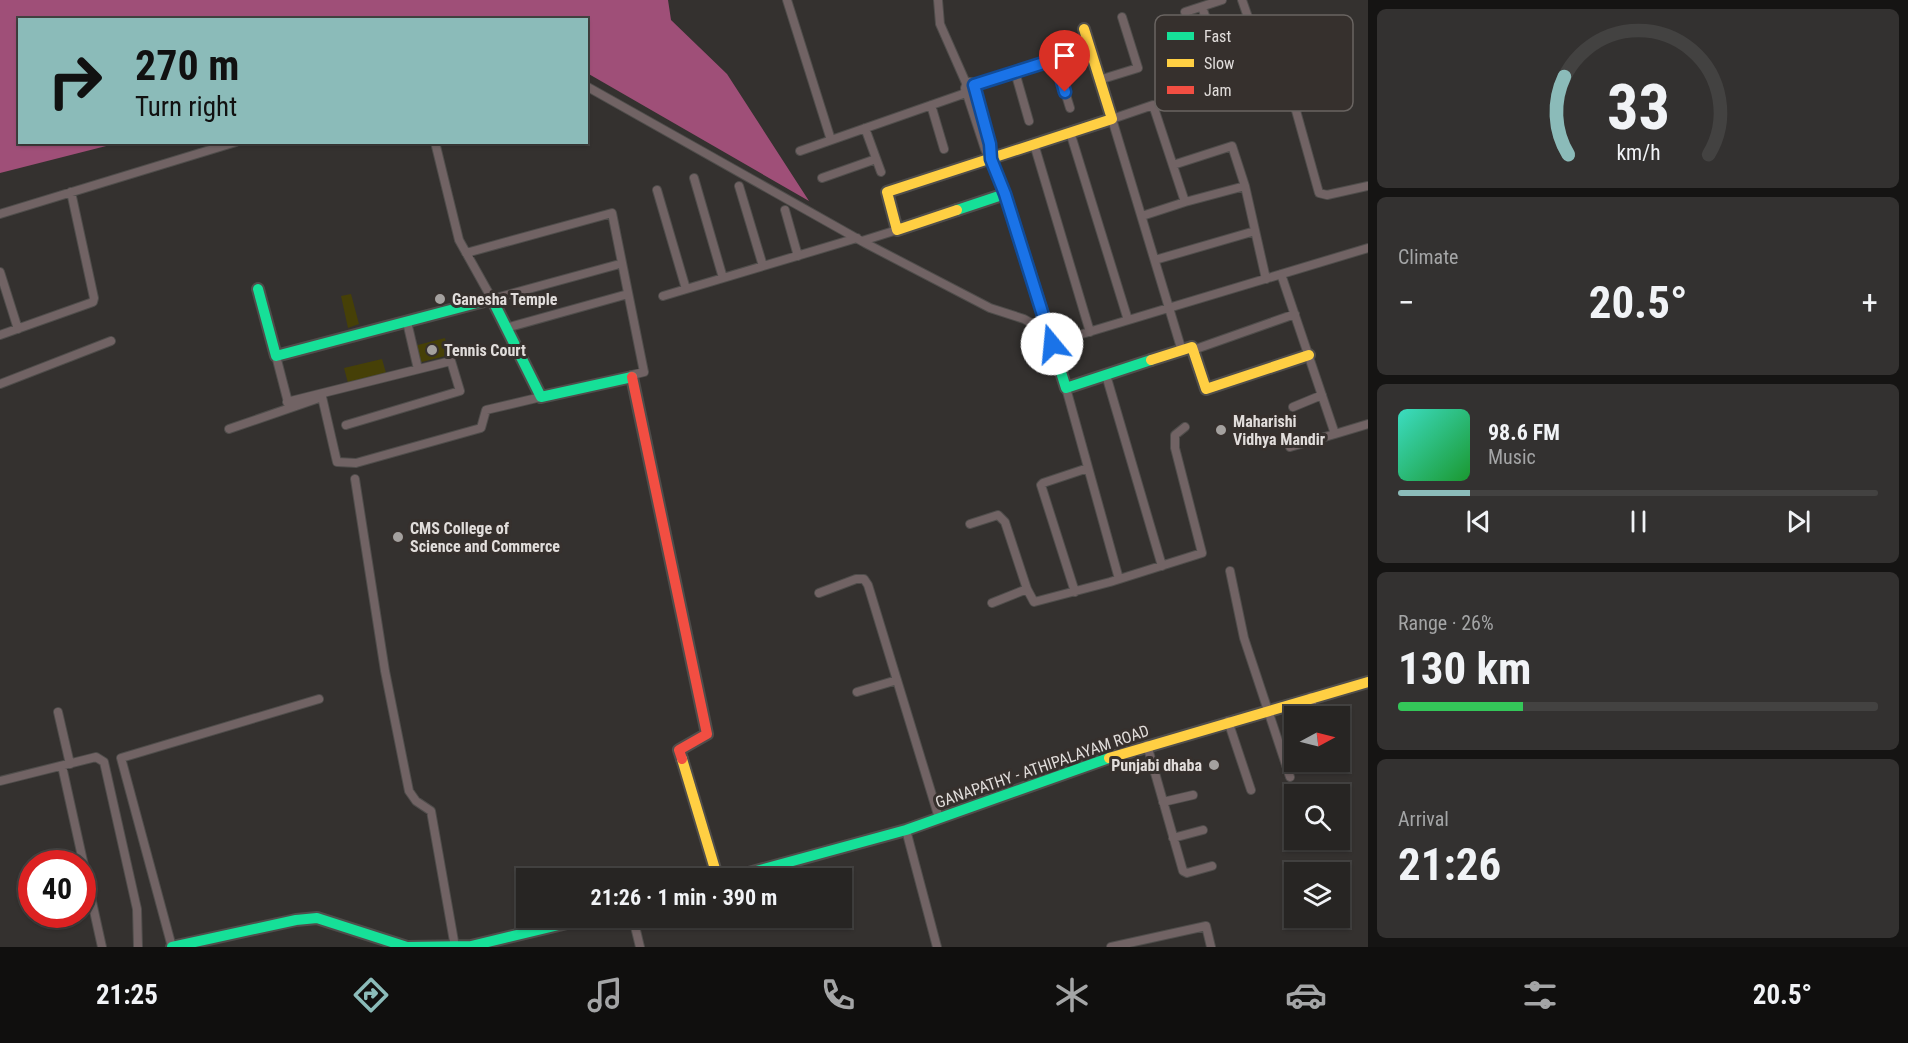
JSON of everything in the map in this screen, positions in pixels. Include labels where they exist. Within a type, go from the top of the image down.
[{"type":"street","points":[[787,0],[831,140]]},
{"type":"street","points":[[938,0],[940,24],[970,87],[990,144],[991,159],[1005,194],[1066,388],[1119,579]]},
{"type":"street","points":[[1185,12],[1222,0]]},
{"type":"street","points":[[1242,0],[1247,15]]},
{"type":"street","points":[[1202,7],[1205,15]]},
{"type":"street","points":[[1099,80],[1138,68],[1122,17]]},
{"type":"street","points":[[1084,29],[1170,308],[1206,389],[1309,355]]},
{"type":"street","points":[[800,151],[963,94],[970,87],[1089,48]]},
{"type":"street","points":[[1056,59],[1070,108]]},
{"type":"street","points":[[1015,72],[1029,121]]},
{"type":"street","points":[[588,87],[860,240],[990,308],[1024,319],[1050,338],[1090,332],[1368,248]]},
{"type":"street","points":[[931,105],[944,149]]},
{"type":"street","points":[[897,231],[887,192],[1153,105],[1185,202]]},
{"type":"street","points":[[1296,111],[1319,193],[1327,195],[1368,186]]},
{"type":"street","points":[[865,128],[881,172]]},
{"type":"street","points":[[1070,132],[1128,320]]},
{"type":"street","points":[[0,214],[229,144]]},
{"type":"street","points":[[435,144],[459,240],[492,299],[541,397]]},
{"type":"street","points":[[1034,144],[1090,332]]},
{"type":"street","points":[[1173,165],[1232,146],[1245,186],[1266,279]]},
{"type":"street","points":[[822,178],[876,159]]},
{"type":"street","points":[[694,178],[723,278]]},
{"type":"street","points":[[739,186],[763,266]]},
{"type":"street","points":[[1142,216],[1245,186]]},
{"type":"street","points":[[657,190],[686,290]]},
{"type":"street","points":[[0,335],[93,302],[71,192]]},
{"type":"street","points":[[663,296],[798,256],[897,231],[1005,194]]},
{"type":"street","points":[[785,210],[798,256]]},
{"type":"street","points":[[288,405],[322,397],[337,462],[356,463],[481,428],[486,411],[644,372],[612,213],[466,254]]},
{"type":"street","points":[[1155,260],[1255,231]]},
{"type":"street","points":[[276,356],[616,265]]},
{"type":"street","points":[[0,272],[18,329]]},
{"type":"street","points":[[1281,274],[1335,434]]},
{"type":"street","points":[[258,289],[288,405]]},
{"type":"street","points":[[506,328],[628,294]]},
{"type":"street","points":[[1066,388],[1295,314]]},
{"type":"street","points":[[407,321],[418,369]]},
{"type":"street","points":[[0,384],[111,341]]},
{"type":"street","points":[[229,429],[288,405],[451,362],[460,391],[346,425]]},
{"type":"street","points":[[632,375],[707,734],[679,750],[715,868]]},
{"type":"street","points":[[1106,375],[1162,566]]},
{"type":"street","points":[[1293,407],[1322,395]]},
{"type":"street","points":[[1290,447],[1368,424]]},
{"type":"street","points":[[969,524],[998,515],[1005,522],[1027,589],[1034,602],[1076,592],[1202,553],[1175,448],[1175,435],[1185,428]]},
{"type":"street","points":[[1076,592],[1041,486],[1043,483],[1088,468]]},
{"type":"street","points":[[355,479],[385,671],[409,791],[416,801],[431,811],[455,947]]},
{"type":"street","points":[[1230,571],[1244,638],[1290,777]]},
{"type":"street","points":[[819,593],[856,579],[864,579],[939,818]]},
{"type":"street","points":[[992,603],[1027,589]]},
{"type":"street","points":[[857,692],[897,680]]},
{"type":"street","name":"GANAPATHY - ATHIPALAYAM ROAD","points":[[767,868],[906,830],[1147,745],[1368,682]]},
{"type":"street","points":[[1311,697],[1312,706]]},
{"type":"street","points":[[319,699],[121,758],[172,947],[296,920],[317,918],[407,947],[455,947],[489,942],[547,928]]},
{"type":"street","points":[[58,712],[66,765],[102,947]]},
{"type":"street","points":[[1228,721],[1251,790]]},
{"type":"street","points":[[1147,745],[1182,871],[1187,873],[1212,866]]},
{"type":"street","points":[[0,781],[96,757],[104,762],[137,909],[138,947]]},
{"type":"street","points":[[1163,802],[1193,795]]},
{"type":"street","points":[[906,830],[937,947]]},
{"type":"street","points":[[1173,838],[1203,830]]},
{"type":"street","points":[[1110,947],[1206,926],[1211,947]]},
{"type":"street","points":[[635,928],[640,947]]},
{"type":"shaded area","points":[[0,0],[668,0],[671,20],[727,74],[809,201],[588,74],[588,18],[18,18],[18,144],[114,144],[0,173]]},
{"type":"shaded area","points":[[351,294],[359,324],[348,328],[341,296]]},
{"type":"shaded area","name":"Tennis Court","points":[[445,338],[449,355],[418,363],[414,346]]},
{"type":"shaded area","points":[[382,359],[386,373],[348,383],[344,368]]},
{"type":"traffic: fast","points":[[957,210],[1005,194],[1066,388],[1151,360]]},
{"type":"traffic: fast","points":[[258,289],[276,356],[492,299],[541,397],[632,377]]},
{"type":"traffic: fast","points":[[767,868],[906,830],[1109,758]]},
{"type":"traffic: fast","points":[[172,947],[296,920],[317,918],[407,947],[471,946],[546,928]]},
{"type":"traffic: slow","points":[[957,210],[897,230],[887,192],[1112,119],[1084,29]]},
{"type":"traffic: slow","points":[[1151,360],[1192,347],[1206,389],[1309,355]]},
{"type":"traffic: slow","points":[[1109,758],[1368,682]]},
{"type":"traffic: slow","points":[[682,759],[715,868]]},
{"type":"traffic: jam","points":[[632,377],[707,734],[679,750],[682,759]]},
{"type":"place","name":"Ganesha Temple","points":[[440,299]]},
{"type":"place","name":"Tennis Court","points":[[432,350]]},
{"type":"place","name":"Maharishi Vidhya Mandir","points":[[1221,430]]},
{"type":"place","name":"CMS College of Science and Commerce","points":[[398,537]]},
{"type":"place","name":"Punjabi dhaba","points":[[1214,765]]},
{"type":"route","points":[[1052,344],[1005,194],[991,159],[990,144],[974,85],[1056,59],[1065,92]]}]
